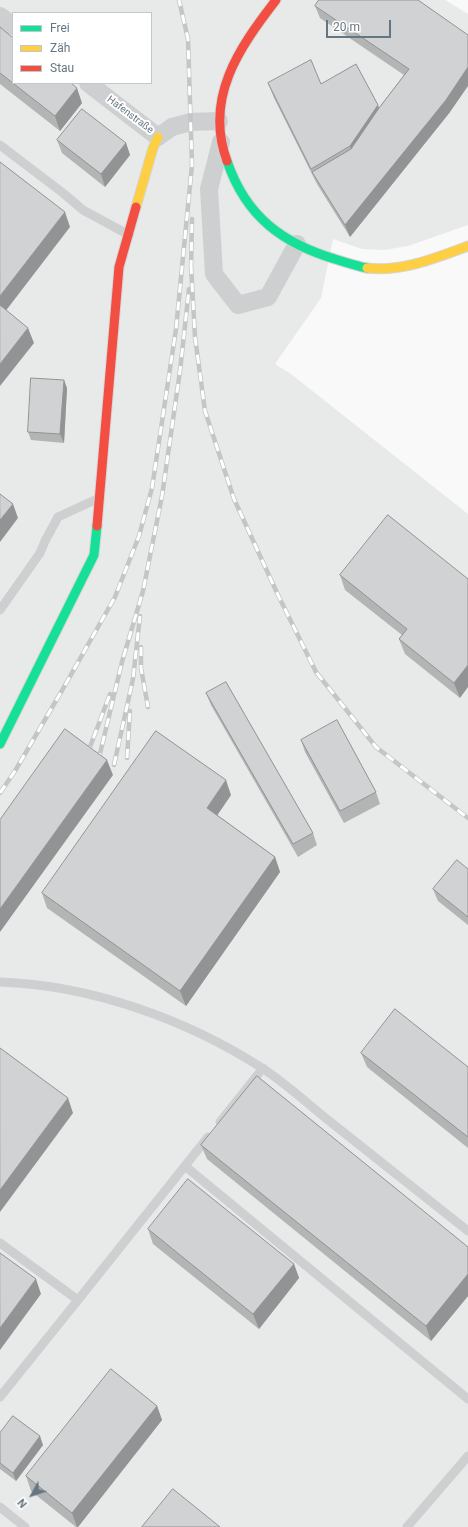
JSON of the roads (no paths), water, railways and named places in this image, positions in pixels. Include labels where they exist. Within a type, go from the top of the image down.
[{"type":"street","points":[[276,0],[259,22],[235,62],[226,81],[220,105],[219,121],[221,142],[227,164],[236,184],[246,200],[268,225],[296,244],[334,260],[368,269],[383,270],[397,268],[424,261],[468,246]]},
{"type":"street","points":[[0,16],[12,25]]},
{"type":"street","name":"Hafenstraße","points":[[89,84],[158,137],[172,127],[191,122],[219,121]]},
{"type":"street","points":[[0,744],[94,555],[119,267],[153,148],[158,137]]},
{"type":"street","points":[[221,142],[209,189],[214,274],[238,305],[268,297],[296,244]]},
{"type":"lane","points":[[0,145],[83,210],[129,235]]},
{"type":"lane","points":[[0,610],[40,553],[58,517],[98,498]]},
{"type":"lane","points":[[0,982],[45,986],[132,1006],[158,1015],[212,1038],[263,1068],[468,1231]]},
{"type":"lane","points":[[0,1397],[263,1068]]},
{"type":"lane","points":[[185,1166],[468,1398]]},
{"type":"lane","points":[[0,1243],[78,1300]]},
{"type":"lane","points":[[407,1527],[468,1456]]},
{"type":"lane","points":[[0,1507],[25,1527]]},
{"type":"railway","points":[[0,793],[15,771],[115,597],[139,536],[152,488],[176,329],[192,165],[188,39],[179,0]]},
{"type":"railway","points":[[191,269],[192,219]]},
{"type":"railway","points":[[191,265],[195,337],[205,411],[234,499],[278,595],[316,672],[376,747],[468,818]]},
{"type":"railway","points":[[98,762],[122,662],[143,591],[162,496],[180,371],[189,289]]},
{"type":"railway","points":[[114,765],[133,679],[140,616]]},
{"type":"railway","points":[[141,647],[141,668],[148,707]]},
{"type":"railway","points":[[87,755],[110,694]]},
{"type":"railway","points":[[127,758],[130,711]]}]
